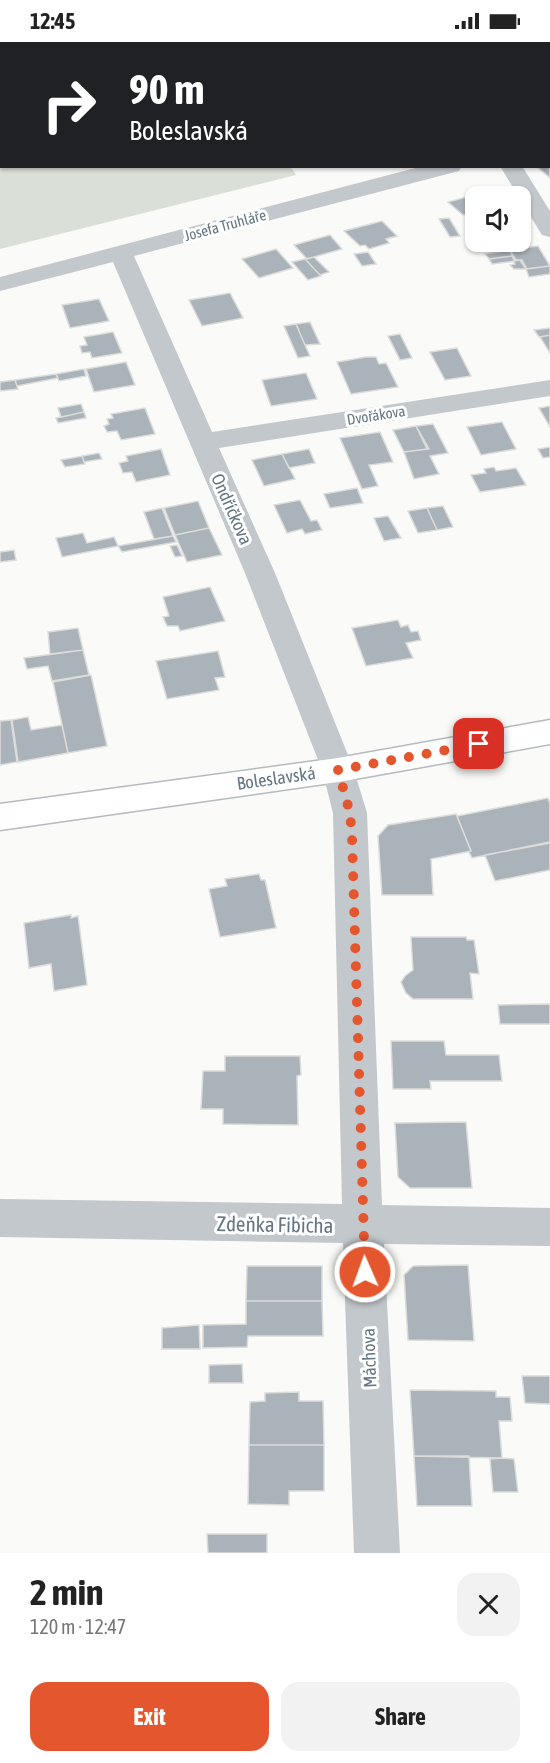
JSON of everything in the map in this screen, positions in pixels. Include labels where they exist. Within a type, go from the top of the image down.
[{"type":"main road","name":"Boleslavská","points":[[0,817],[338,770],[550,732]]},
{"type":"street","name":"Josefa Truhláře","points":[[0,284],[443,168]]},
{"type":"street","points":[[513,168],[550,230]]},
{"type":"street","name":"Ondříčkova","points":[[120,252],[260,573],[338,770]]},
{"type":"street","name":"Dvořákova","points":[[203,442],[550,388]]},
{"type":"street","name":"Máchova","points":[[338,770],[350,813],[352,837],[363,1225],[377,1553]]},
{"type":"street","name":"Zdeňka Fibicha","points":[[0,1218],[550,1227]]},
{"type":"shaded area","points":[[0,168],[291,168],[296,175],[0,249]]},
{"type":"building","points":[[538,168],[550,168],[550,178]]},
{"type":"building","points":[[465,197],[465,214],[463,215],[448,202]]},
{"type":"building","points":[[449,218],[460,236],[450,237],[439,219]]},
{"type":"building","points":[[382,221],[397,236],[386,239],[389,243],[369,249],[365,245],[360,246],[344,231]]},
{"type":"building","points":[[330,235],[342,249],[307,259],[294,245]]},
{"type":"building","points":[[538,246],[550,266],[527,269],[522,260],[516,260],[511,252],[531,252],[531,247]]},
{"type":"building","points":[[276,249],[293,268],[259,278],[242,259]]},
{"type":"building","points":[[368,252],[376,264],[362,266],[354,254]]},
{"type":"building","points":[[511,252],[512,256],[489,259],[485,254]]},
{"type":"building","points":[[512,256],[515,261],[492,264],[489,259]]},
{"type":"building","points":[[314,257],[329,272],[320,275],[305,259]]},
{"type":"building","points":[[305,259],[321,276],[308,280],[292,262]]},
{"type":"building","points":[[520,260],[526,269],[514,269],[510,265],[515,264],[513,261]]},
{"type":"building","points":[[550,266],[550,274],[529,277],[526,269]]},
{"type":"building","points":[[230,293],[243,318],[202,326],[189,300]]},
{"type":"building","points":[[99,299],[109,321],[70,328],[62,305]]},
{"type":"building","points":[[310,322],[320,344],[305,345],[296,324]]},
{"type":"building","points":[[296,324],[310,356],[298,358],[284,326]]},
{"type":"building","points":[[550,328],[550,335],[539,337],[534,330]]},
{"type":"building","points":[[113,332],[122,353],[92,358],[90,352],[82,353],[80,346],[87,345],[84,337]]},
{"type":"building","points":[[400,334],[412,358],[400,360],[388,336]]},
{"type":"building","points":[[550,335],[550,353],[540,337]]},
{"type":"building","points":[[457,348],[471,376],[445,380],[430,352]]},
{"type":"building","points":[[376,357],[379,364],[386,363],[398,387],[351,394],[337,362]]},
{"type":"building","points":[[126,362],[135,385],[94,392],[86,369]]},
{"type":"building","points":[[84,369],[86,376],[59,381],[56,374]]},
{"type":"building","points":[[306,373],[317,399],[271,406],[262,380]]},
{"type":"building","points":[[56,374],[58,378],[17,386],[15,380]]},
{"type":"building","points":[[15,380],[18,389],[0,391],[0,382]]},
{"type":"building","points":[[81,404],[84,412],[61,417],[58,408]]},
{"type":"building","points":[[550,406],[550,427],[539,408]]},
{"type":"building","points":[[145,408],[155,434],[121,440],[117,431],[107,432],[104,426],[109,424],[107,419],[113,418],[111,414]]},
{"type":"building","points":[[84,412],[86,418],[58,423],[56,418]]},
{"type":"building","points":[[502,422],[516,449],[481,455],[467,427]]},
{"type":"building","points":[[433,424],[448,453],[430,456],[439,474],[414,479],[404,452],[429,449],[416,426]]},
{"type":"building","points":[[416,426],[427,449],[404,452],[393,430]]},
{"type":"building","points":[[380,432],[393,462],[369,465],[378,486],[362,489],[340,438]]},
{"type":"building","points":[[550,447],[550,457],[543,458],[538,449]]},
{"type":"building","points":[[161,449],[170,475],[136,482],[132,472],[123,473],[119,463],[128,461],[126,456]]},
{"type":"building","points":[[309,449],[315,463],[289,468],[282,454]]},
{"type":"building","points":[[99,453],[102,459],[84,462],[82,456]]},
{"type":"building","points":[[282,454],[295,479],[264,486],[252,460]]},
{"type":"building","points":[[82,456],[85,464],[65,467],[61,460]]},
{"type":"building","points":[[494,467],[496,471],[516,468],[526,485],[480,492],[471,475],[486,473],[484,469]]},
{"type":"building","points":[[357,488],[363,503],[330,508],[324,494]]},
{"type":"building","points":[[300,500],[311,521],[317,520],[322,530],[305,534],[302,529],[287,533],[274,505]]},
{"type":"building","points":[[198,501],[209,528],[175,535],[164,508]]},
{"type":"building","points":[[443,506],[453,527],[437,530],[427,508]]},
{"type":"building","points":[[162,508],[173,536],[154,539],[144,512]]},
{"type":"building","points":[[427,508],[437,530],[418,533],[408,511]]},
{"type":"building","points":[[388,516],[401,538],[384,541],[374,518]]},
{"type":"building","points":[[209,528],[222,555],[187,562],[175,535]]},
{"type":"building","points":[[83,533],[87,543],[114,537],[118,546],[62,557],[56,538]]},
{"type":"building","points":[[173,536],[176,542],[122,552],[118,546]]},
{"type":"building","points":[[177,545],[182,556],[175,557],[170,546]]},
{"type":"building","points":[[14,550],[16,560],[0,562],[0,552]]},
{"type":"building","points":[[210,587],[225,621],[180,631],[178,626],[167,626],[163,617],[169,616],[163,597]]},
{"type":"building","points":[[398,620],[401,627],[408,625],[411,632],[418,631],[421,640],[406,643],[413,658],[366,666],[352,628]]},
{"type":"building","points":[[78,628],[83,650],[50,654],[48,632]]},
{"type":"building","points":[[83,650],[89,675],[52,681],[48,666],[27,669],[24,658]]},
{"type":"building","points":[[218,651],[225,677],[215,678],[219,690],[167,699],[156,661]]},
{"type":"building","points":[[91,675],[107,746],[68,753],[53,682]]},
{"type":"building","points":[[28,717],[31,730],[62,725],[68,753],[18,762],[12,720]]},
{"type":"building","points":[[11,720],[17,762],[0,765],[0,721]]},
{"type":"building","points":[[548,798],[550,842],[472,858],[457,816]]},
{"type":"building","points":[[456,814],[471,851],[431,859],[433,895],[382,895],[378,836],[388,825]]},
{"type":"building","points":[[550,843],[550,870],[495,881],[485,855]]},
{"type":"building","points":[[259,874],[261,880],[265,880],[276,928],[220,937],[209,889],[227,886],[225,879]]},
{"type":"building","points":[[71,915],[71,918],[78,916],[87,985],[54,991],[51,964],[29,968],[24,923]]},
{"type":"building","points":[[411,937],[466,937],[467,940],[474,940],[479,974],[470,973],[473,999],[413,999],[406,993],[401,982],[413,970]]},
{"type":"building","points":[[550,1004],[550,1024],[500,1024],[498,1005]]},
{"type":"building","points":[[391,1041],[444,1041],[446,1055],[499,1055],[502,1081],[430,1081],[431,1089],[393,1089]]},
{"type":"building","points":[[225,1056],[300,1056],[301,1075],[297,1076],[298,1125],[223,1124],[223,1109],[201,1109],[203,1071],[225,1071]]},
{"type":"building","points":[[466,1122],[472,1188],[410,1188],[398,1177],[395,1123]]},
{"type":"building","points":[[468,1265],[474,1341],[408,1340],[404,1275],[413,1266]]},
{"type":"building","points":[[247,1266],[322,1266],[322,1301],[246,1301]]},
{"type":"building","points":[[246,1301],[322,1301],[323,1336],[248,1336],[247,1347],[203,1348],[203,1325],[246,1324]]},
{"type":"building","points":[[199,1325],[200,1349],[162,1349],[162,1328]]},
{"type":"building","points":[[242,1364],[243,1383],[209,1383],[209,1365]]},
{"type":"building","points":[[522,1376],[550,1376],[550,1404],[525,1403]]},
{"type":"building","points":[[410,1390],[496,1391],[496,1397],[510,1397],[512,1421],[499,1421],[502,1458],[414,1456]]},
{"type":"building","points":[[299,1392],[299,1401],[323,1401],[324,1445],[249,1445],[250,1402],[265,1401],[265,1393]]},
{"type":"building","points":[[249,1445],[324,1445],[324,1491],[289,1491],[289,1505],[248,1504]]},
{"type":"building","points":[[414,1456],[469,1456],[472,1506],[417,1506]]},
{"type":"building","points":[[490,1459],[514,1459],[518,1492],[493,1492]]},
{"type":"building","points":[[207,1534],[267,1534],[267,1553],[208,1553]]},
{"type":"route","points":[[365,1272],[352,837],[350,813],[338,770],[479,744]]}]
